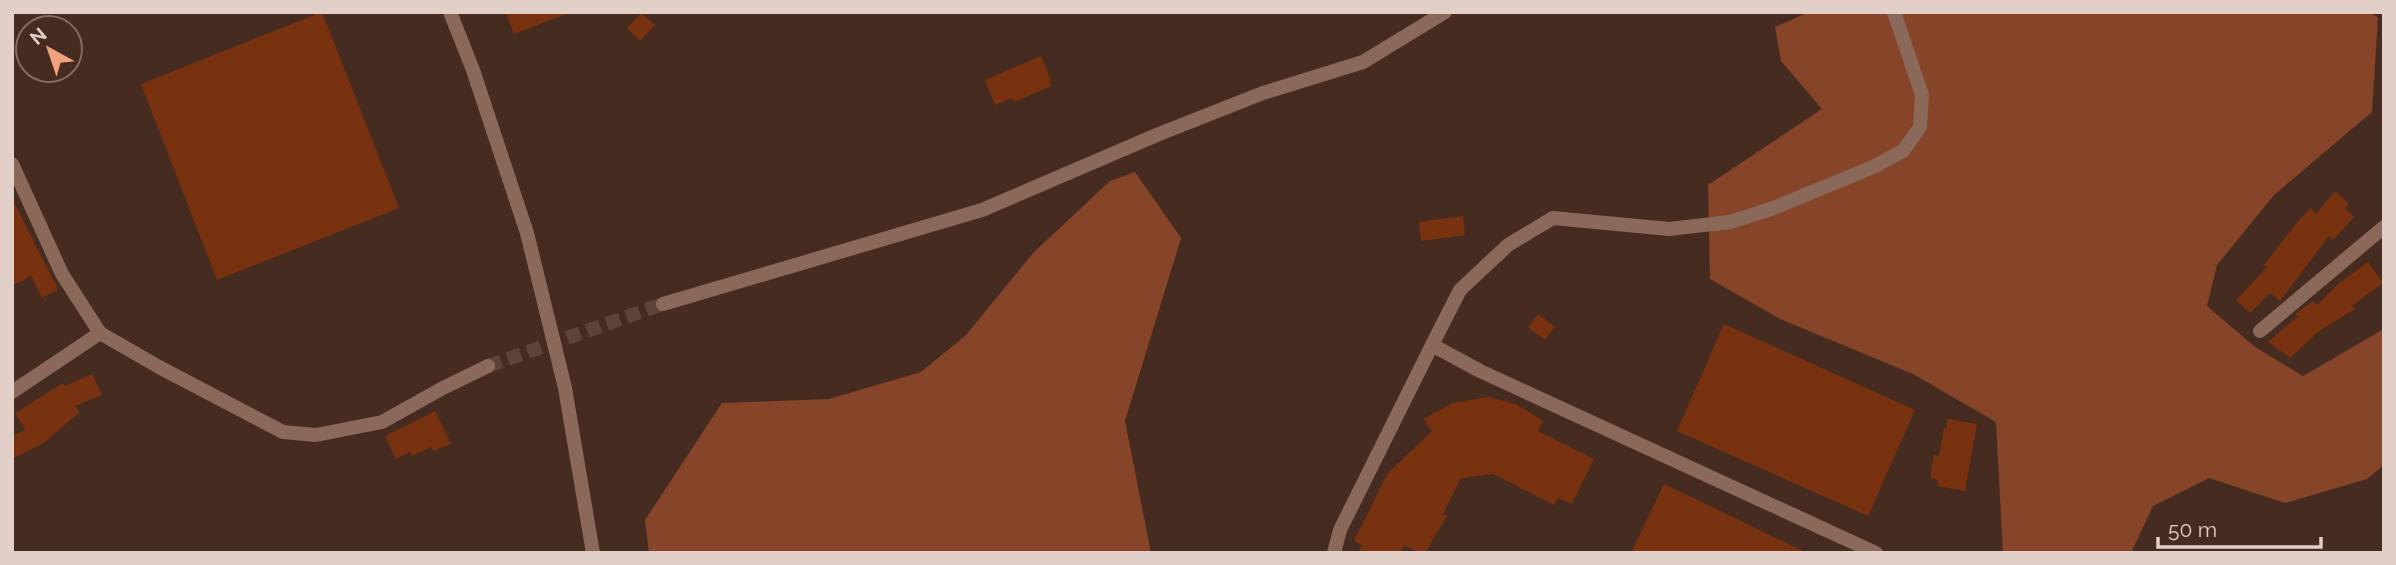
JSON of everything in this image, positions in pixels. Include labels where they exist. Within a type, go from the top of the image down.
[{"type":"street","points":[[450,12],[473,70],[527,233],[565,388],[593,553]]},
{"type":"street","points":[[663,304],[982,210],[1251,97],[1363,62],[1445,12]]},
{"type":"street","points":[[1334,553],[1340,530],[1460,290],[1508,245],[1553,218],[1669,229],[1730,222],[1771,209],[1872,167],[1903,151],[1920,127],[1922,95],[1894,12]]},
{"type":"street","points":[[12,164],[62,274],[100,333],[283,432],[316,436],[382,422],[488,366]]},
{"type":"street","points":[[2260,331],[2384,227]]},
{"type":"street","points":[[12,392],[100,333]]},
{"type":"street","points":[[1432,345],[1480,371],[1876,553]]},
{"type":"shaded area","points":[[1809,12],[2368,12],[2378,17],[2372,112],[2274,195],[2217,265],[2207,306],[2255,347],[2303,376],[2384,329],[2384,465],[2367,479],[2285,503],[2209,478],[2153,506],[2131,553],[2003,553],[1996,422],[1913,374],[1780,319],[1710,279],[1708,185],[1822,109],[1781,61],[1775,27]]},
{"type":"shaded area","points":[[1135,172],[1181,238],[1125,421],[1151,553],[649,553],[645,520],[722,403],[829,399],[921,372],[966,335],[1034,252],[1110,181]]},
{"type":"building","points":[[322,12],[399,208],[217,280],[141,84]]},
{"type":"building","points":[[506,12],[566,12],[566,14],[514,34]]},
{"type":"building","points":[[641,13],[655,25],[640,41],[627,28]]},
{"type":"building","points":[[1041,56],[1051,86],[1014,102],[1012,98],[995,105],[985,80]]},
{"type":"building","points":[[2335,191],[2349,203],[2345,208],[2354,217],[2333,240],[2329,236],[2280,301],[2270,293],[2250,313],[2236,300],[2267,267],[2264,265],[2298,221],[2311,208],[2316,214]]},
{"type":"building","points":[[12,199],[58,289],[42,298],[31,276],[12,286]]},
{"type":"building","points":[[1463,216],[1465,235],[1421,241],[1419,222]]},
{"type":"building","points":[[2368,262],[2383,283],[2352,306],[2355,309],[2318,332],[2290,358],[2268,342],[2298,316],[2295,314],[2313,301],[2317,305],[2339,283]]},
{"type":"building","points":[[1538,314],[1555,327],[1545,340],[1528,327]]},
{"type":"building","points":[[1724,324],[1915,410],[1868,516],[1677,431]]},
{"type":"building","points":[[92,374],[102,395],[75,406],[80,412],[42,444],[12,459],[12,436],[25,430],[15,413],[63,383],[65,386]]},
{"type":"building","points":[[1488,397],[1516,404],[1543,421],[1538,431],[1594,459],[1572,504],[1558,498],[1554,505],[1493,474],[1461,478],[1443,514],[1447,516],[1425,553],[1419,553],[1404,545],[1401,553],[1358,553],[1362,545],[1354,541],[1387,474],[1432,431],[1423,419],[1453,403]]},
{"type":"building","points":[[435,411],[451,444],[433,451],[431,447],[412,456],[410,452],[396,459],[385,436]]},
{"type":"building","points":[[1948,419],[1977,424],[1965,491],[1937,486],[1938,480],[1930,478],[1934,455],[1939,456]]},
{"type":"building","points":[[1664,484],[1706,504],[1807,553],[1631,553]]},
{"type":"tunnel","points":[[488,366],[663,304]]}]
